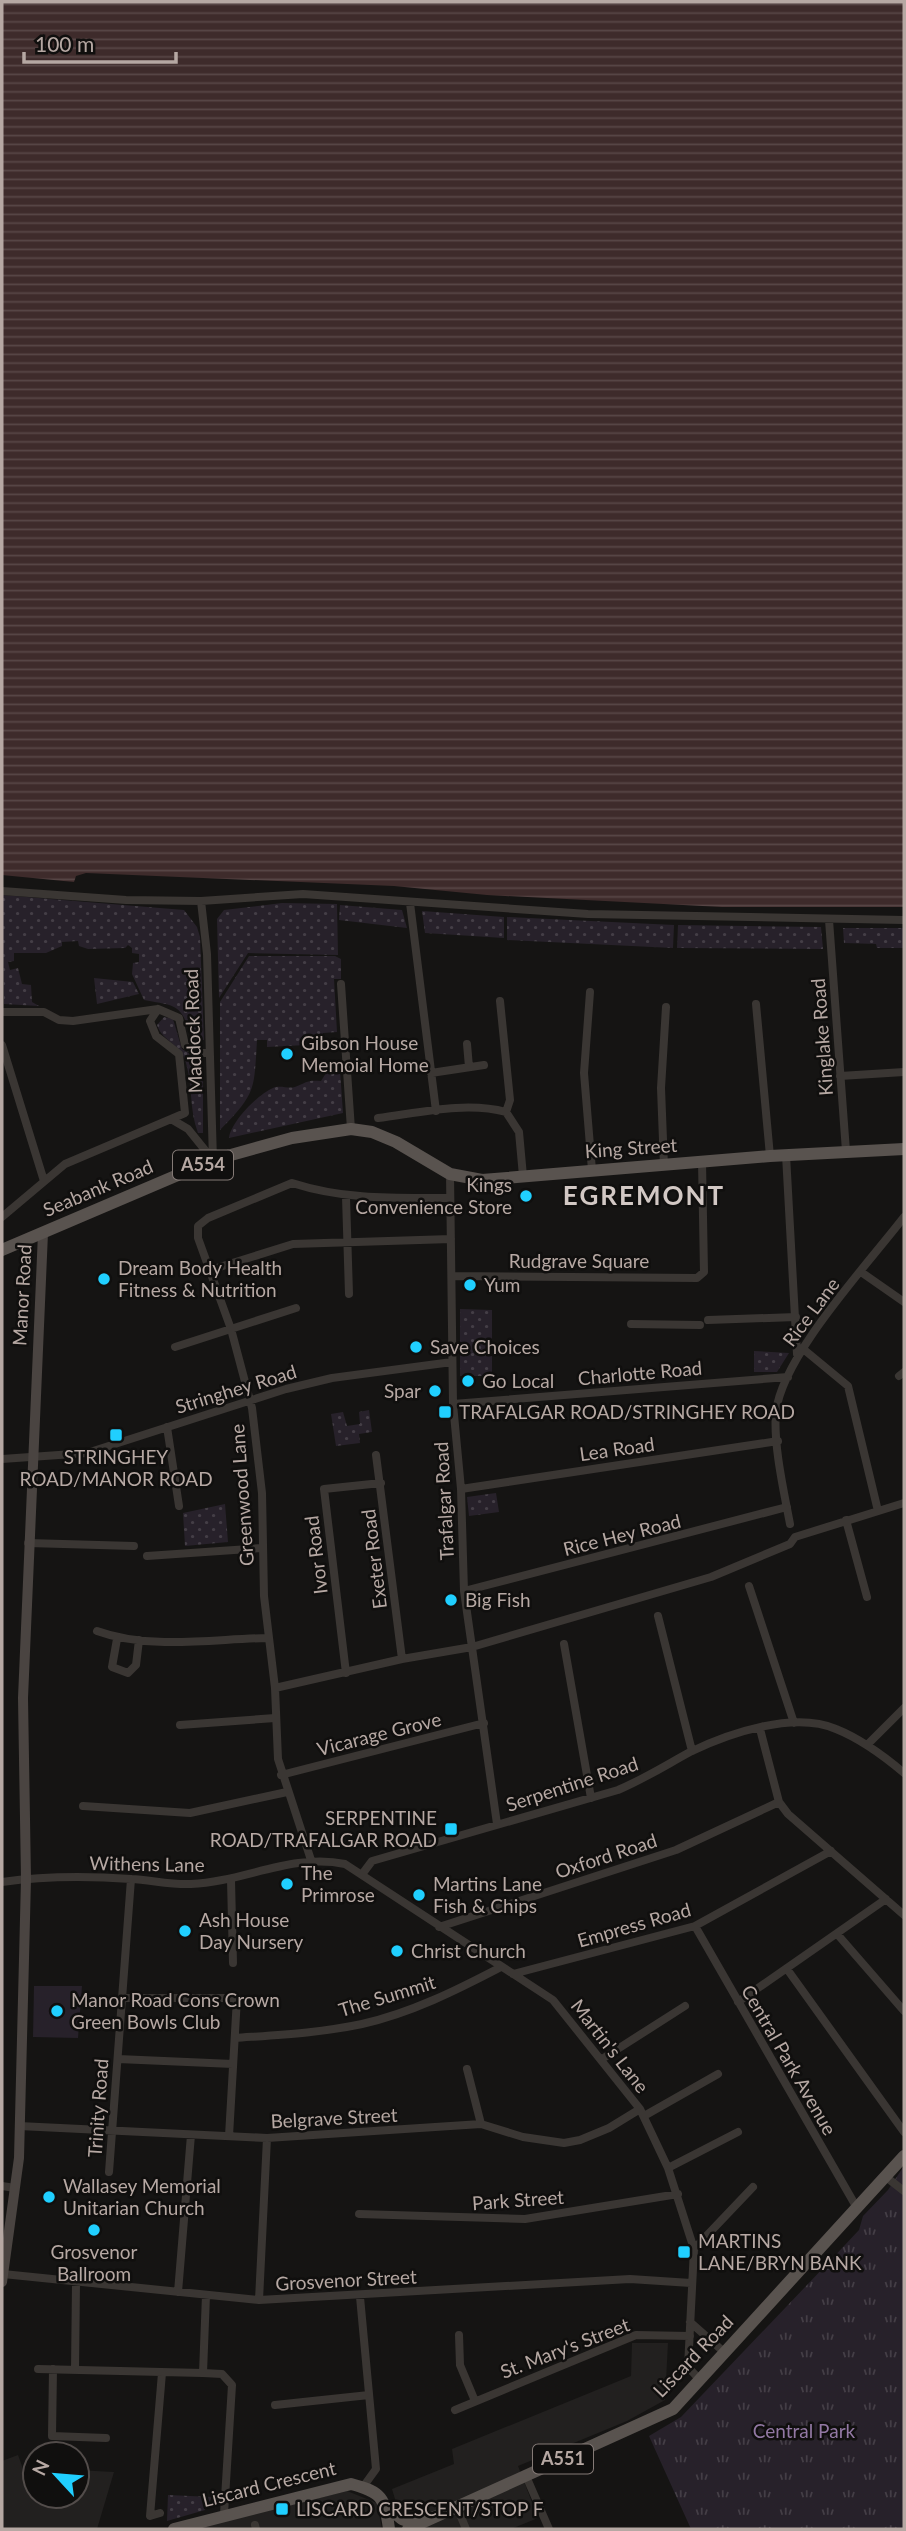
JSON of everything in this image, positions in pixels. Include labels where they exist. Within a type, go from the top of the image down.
[{"type":"main road","name":"Seabank Road","points":[[2,1250],[213,1160],[292,1138],[351,1129],[372,1132]]},
{"type":"main road","name":"King Street","points":[[372,1132],[396,1142],[450,1174],[482,1180],[786,1154],[904,1149]]},
{"type":"main road","name":"Manor Road","points":[[2,2282],[15,2188],[19,2126],[26,1879],[23,1699],[43,1233]]},
{"type":"main road","name":"Liscard Road","points":[[386,2506],[412,2526],[673,2409],[904,2156]]},
{"type":"main road","name":"Liscard Crescent","points":[[174,2529],[224,2514],[351,2484],[376,2493],[386,2506]]},
{"type":"main road","points":[[386,2506],[387,2529]]},
{"type":"street","points":[[2,891],[126,900],[201,901],[293,894],[587,914],[904,920]]},
{"type":"street","name":"Maddock Road","points":[[201,901],[207,954],[213,1160]]},
{"type":"street","points":[[410,903],[436,1111]]},
{"type":"street","name":"Kinglake Road","points":[[829,920],[846,1151]]},
{"type":"street","points":[[341,984],[351,1129]]},
{"type":"street","points":[[590,992],[584,1073],[592,1170]]},
{"type":"street","points":[[500,1001],[510,1100],[506,1112]]},
{"type":"street","points":[[756,1004],[770,1156]]},
{"type":"street","points":[[664,1166],[661,1088],[666,1007]]},
{"type":"street","points":[[2,1012],[44,1013],[58,1020],[158,1009],[178,1018],[185,1045],[197,1053],[209,1053]]},
{"type":"street","points":[[2,1217],[65,1164],[85,1153],[185,1113],[179,1054],[156,1036],[150,1021],[158,1009]]},
{"type":"street","points":[[467,1044],[469,1067]]},
{"type":"street","points":[[2,1045],[6,1076],[44,1181]]},
{"type":"street","points":[[431,1073],[484,1065]]},
{"type":"street","points":[[840,1076],[904,1072]]},
{"type":"street","points":[[378,1118],[492,1108],[506,1112],[519,1132],[523,1176]]},
{"type":"street","points":[[171,1119],[188,1129],[213,1160]]},
{"type":"street","points":[[786,1154],[800,1351],[848,1386],[878,1511]]},
{"type":"street","name":"Rudgrave Square","points":[[452,1276],[697,1278],[704,1272],[702,1161]]},
{"type":"street","name":"Trafalgar Road","points":[[450,1174],[453,1404],[461,1489],[464,1591],[496,1824]]},
{"type":"street","name":"Greenwood Lane","points":[[311,1860],[281,1775],[275,1688],[267,1638],[258,1446],[232,1329],[198,1238],[198,1226],[208,1218],[292,1183],[346,1197],[449,1198]]},
{"type":"street","points":[[346,1197],[349,1294]]},
{"type":"street","name":"Rice Lane","points":[[790,1524],[776,1412],[788,1377],[800,1351],[904,1217]]},
{"type":"street","points":[[210,1270],[293,1244],[451,1239]]},
{"type":"street","points":[[861,1272],[904,1301]]},
{"type":"street","points":[[175,1347],[296,1308]]},
{"type":"street","points":[[631,1324],[796,1317]]},
{"type":"street","name":"Stringhey Road","points":[[2,1459],[88,1453],[249,1400],[332,1378],[452,1363]]},
{"type":"street","name":"Charlotte Road","points":[[453,1404],[788,1377]]},
{"type":"street","points":[[167,1427],[179,1506]]},
{"type":"street","name":"Lea Road","points":[[461,1489],[778,1441]]},
{"type":"street","name":"Exeter Road","points":[[376,1455],[402,1659]]},
{"type":"street","name":"Ivor Road","points":[[346,1673],[324,1489],[380,1483]]},
{"type":"street","points":[[275,1688],[402,1659],[472,1647],[711,1577],[790,1544],[795,1536],[904,1503]]},
{"type":"street","name":"Rice Hey Road","points":[[464,1591],[787,1507]]},
{"type":"street","points":[[846,1520],[867,1597]]},
{"type":"street","points":[[28,1543],[134,1546]]},
{"type":"street","points":[[147,1556],[262,1548]]},
{"type":"street","points":[[749,1586],[794,1723]]},
{"type":"street","points":[[658,1616],[692,1751]]},
{"type":"street","points":[[97,1631],[117,1639],[139,1640],[267,1638]]},
{"type":"street","points":[[117,1639],[113,1667],[128,1673],[136,1665],[139,1640]]},
{"type":"street","points":[[564,1644],[592,1798]]},
{"type":"street","points":[[867,1745],[904,1708]]},
{"type":"street","points":[[180,1724],[275,1718]]},
{"type":"street","name":"Vicarage Grove","points":[[281,1775],[484,1723]]},
{"type":"street","name":"Serpentine Road","points":[[363,1873],[372,1861],[592,1798],[646,1778],[692,1751],[760,1729],[794,1723],[834,1728],[867,1745],[904,1773]]},
{"type":"street","points":[[760,1729],[779,1802],[788,1814],[904,1915]]},
{"type":"street","points":[[82,1806],[190,1813],[287,1792]]},
{"type":"street","name":"Oxford Road","points":[[439,1927],[676,1850],[779,1802]]},
{"type":"street","name":"Empress Road","points":[[513,1974],[695,1926],[831,1851]]},
{"type":"street","name":"Withens Lane","points":[[2,1882],[26,1879],[131,1879],[189,1885],[231,1880],[311,1860],[331,1861]]},
{"type":"street","name":"Martin's Lane","points":[[331,1861],[363,1873],[439,1927],[553,2000],[642,2113],[678,2194],[694,2249],[688,2367],[700,2380]]},
{"type":"street","name":"Trinity Road","points":[[109,2172],[131,1879]]},
{"type":"street","points":[[231,1880],[233,1963]]},
{"type":"street","points":[[738,2002],[838,1935],[886,1899]]},
{"type":"street","points":[[214,1925],[232,1925]]},
{"type":"street","name":"Central Park Avenue","points":[[695,1926],[857,2208]]},
{"type":"street","points":[[838,1935],[904,2011]]},
{"type":"street","name":"The Summit","points":[[235,2038],[316,2032],[364,2024],[410,2010],[501,1967]]},
{"type":"street","points":[[787,1969],[904,2132]]},
{"type":"street","points":[[122,1998],[237,1998],[229,2136]]},
{"type":"street","points":[[602,2059],[685,2006]]},
{"type":"street","points":[[118,2059],[233,2064]]},
{"type":"street","points":[[467,2069],[481,2124]]},
{"type":"street","name":"Belgrave Street","points":[[19,2126],[267,2138],[481,2124],[523,2137],[564,2143],[580,2140],[609,2128],[718,2074]]},
{"type":"street","points":[[668,2168],[738,2132]]},
{"type":"street","points":[[178,2292],[191,2135]]},
{"type":"street","points":[[260,2300],[267,2138]]},
{"type":"street","points":[[886,2177],[904,2191]]},
{"type":"street","points":[[2,2186],[15,2188]]},
{"type":"street","points":[[694,2249],[752,2187]]},
{"type":"street","name":"Park Street","points":[[359,2214],[525,2219],[678,2194]]},
{"type":"street","name":"Grosvenor Street","points":[[3,2274],[260,2300],[360,2297],[630,2279],[691,2283]]},
{"type":"street","points":[[75,2370],[76,2283]]},
{"type":"street","points":[[203,2373],[206,2295]]},
{"type":"street","points":[[360,2297],[376,2469],[363,2487]]},
{"type":"street","points":[[690,2322],[724,2352]]},
{"type":"street","points":[[459,2335],[460,2365],[475,2401]]},
{"type":"street","name":"St. Mary's Street","points":[[455,2410],[636,2335],[690,2336]]},
{"type":"street","points":[[37,2369],[222,2374],[232,2385],[224,2514]]},
{"type":"street","points":[[53,2369],[52,2436],[106,2438]]},
{"type":"street","points":[[160,2513],[150,2516],[162,2373]]},
{"type":"street","points":[[275,2405],[369,2395]]},
{"type":"street","points":[[527,2476],[549,2529]]},
{"type":"street","points":[[457,2507],[466,2529]]},
{"type":"shaded area","points":[[2,2],[904,2],[904,907],[722,907],[487,895],[394,886],[86,873],[76,876],[74,882],[2,875]]},
{"type":"shaded area","points":[[632,2343],[668,2343],[665,2400],[627,2421],[518,2466],[538,2518],[511,2529],[404,2529],[392,2489],[454,2464],[452,2449],[631,2376]]},
{"type":"shaded area","points":[[18,2455],[21,2463],[21,2510],[91,2510],[91,2471],[114,2472],[97,2529],[2,2529],[2,2461]]},
{"type":"shaded area","points":[[347,2491],[377,2503],[382,2529],[194,2529]]},
{"type":"green space","points":[[2,895],[184,910],[197,927],[200,937],[204,1040],[191,1038],[181,1013],[176,1008],[144,1000],[132,974],[133,963],[139,962],[139,954],[132,953],[132,948],[128,945],[125,948],[88,949],[79,946],[78,941],[62,942],[62,946],[46,953],[14,953],[14,961],[8,962],[10,970],[18,968],[22,984],[31,985],[32,1002],[39,1006],[4,1004]]},
{"type":"green space","points":[[282,903],[337,904],[338,955],[248,953],[219,998],[217,919],[224,910]]},
{"type":"green space","points":[[340,905],[402,910],[407,928],[339,920]]},
{"type":"green space","points":[[422,911],[504,917],[504,938],[425,933]]},
{"type":"green space","points":[[507,917],[674,925],[673,948],[507,940]]},
{"type":"green space","points":[[678,925],[821,927],[823,949],[677,948]]},
{"type":"green space","points":[[843,928],[904,928],[904,948],[877,948],[876,944],[844,943]]},
{"type":"green space","points":[[249,956],[335,956],[341,959],[341,979],[334,979],[337,1032],[323,1033],[323,1050],[316,1050],[315,1036],[306,1036],[306,1045],[267,1047],[267,1040],[257,1040],[251,1090],[241,1108],[220,1130],[220,1002]]},
{"type":"green space","points":[[94,978],[133,982],[139,994],[97,1004]]},
{"type":"green space","points":[[164,1017],[173,1019],[182,1049],[203,1061],[203,1133],[198,1133],[195,1124],[184,1057],[157,1025]]},
{"type":"green space","points":[[328,1070],[340,1070],[343,1113],[229,1138],[234,1124],[267,1092],[276,1087],[292,1087],[310,1081],[321,1081]]},
{"type":"green space","points":[[460,1309],[492,1310],[492,1376],[460,1376]]},
{"type":"green space","points":[[754,1351],[789,1353],[777,1372],[754,1372]]},
{"type":"green space","points":[[369,1410],[372,1432],[359,1434],[360,1443],[336,1446],[331,1414],[343,1412],[347,1426],[360,1424],[359,1412]]},
{"type":"green space","points":[[496,1493],[499,1512],[469,1516],[467,1497]]},
{"type":"green space","points":[[225,1504],[228,1542],[185,1546],[183,1513]]},
{"type":"green space","name":"Manor Road Cons Crown Green Bowls Club","points":[[34,1986],[82,1986],[78,2038],[33,2037]]},
{"type":"green space","name":"Central Park","points":[[904,2166],[904,2529],[691,2529],[649,2436],[681,2417],[828,2263],[859,2230],[863,2216],[888,2190]]},
{"type":"green space","points":[[168,2495],[212,2497],[205,2510],[167,2521]]},
{"type":"place","name":"Gibson House Memoial Home","points":[[287,1054]]},
{"type":"place","name":"Kings Convenience Store","points":[[526,1196]]},
{"type":"place","name":"Dream Body Health Fitness & Nutrition","points":[[104,1279]]},
{"type":"place","name":"Yum","points":[[470,1285]]},
{"type":"place","name":"Save Choices","points":[[416,1347]]},
{"type":"place","name":"Go Local","points":[[468,1381]]},
{"type":"place","name":"Spar","points":[[435,1391]]},
{"type":"place","name":"TRAFALGAR ROAD/STRINGHEY ROAD","points":[[445,1412]]},
{"type":"place","name":"STRINGHEY ROAD/MANOR ROAD","points":[[116,1435]]},
{"type":"place","name":"Big Fish","points":[[451,1600]]},
{"type":"place","name":"SERPENTINE ROAD/TRAFALGAR ROAD","points":[[451,1829]]},
{"type":"place","name":"The Primrose","points":[[287,1884]]},
{"type":"place","name":"Martins Lane Fish & Chips","points":[[419,1895]]},
{"type":"place","name":"Ash House Day Nursery","points":[[185,1931]]},
{"type":"place","name":"Christ Church","points":[[397,1951]]},
{"type":"place","name":"Manor Road Cons Crown Green Bowls Club","points":[[57,2011]]},
{"type":"place","name":"Wallasey Memorial Unitarian Church","points":[[49,2197]]},
{"type":"place","name":"Grosvenor Ballroom","points":[[94,2230]]},
{"type":"place","name":"MARTINS LANE/BRYN BANK","points":[[684,2252]]},
{"type":"place","name":"LISCARD CRESCENT/STOP F","points":[[282,2509]]},
{"type":"district","name":"EGREMONT","points":[[644,1196]]}]
